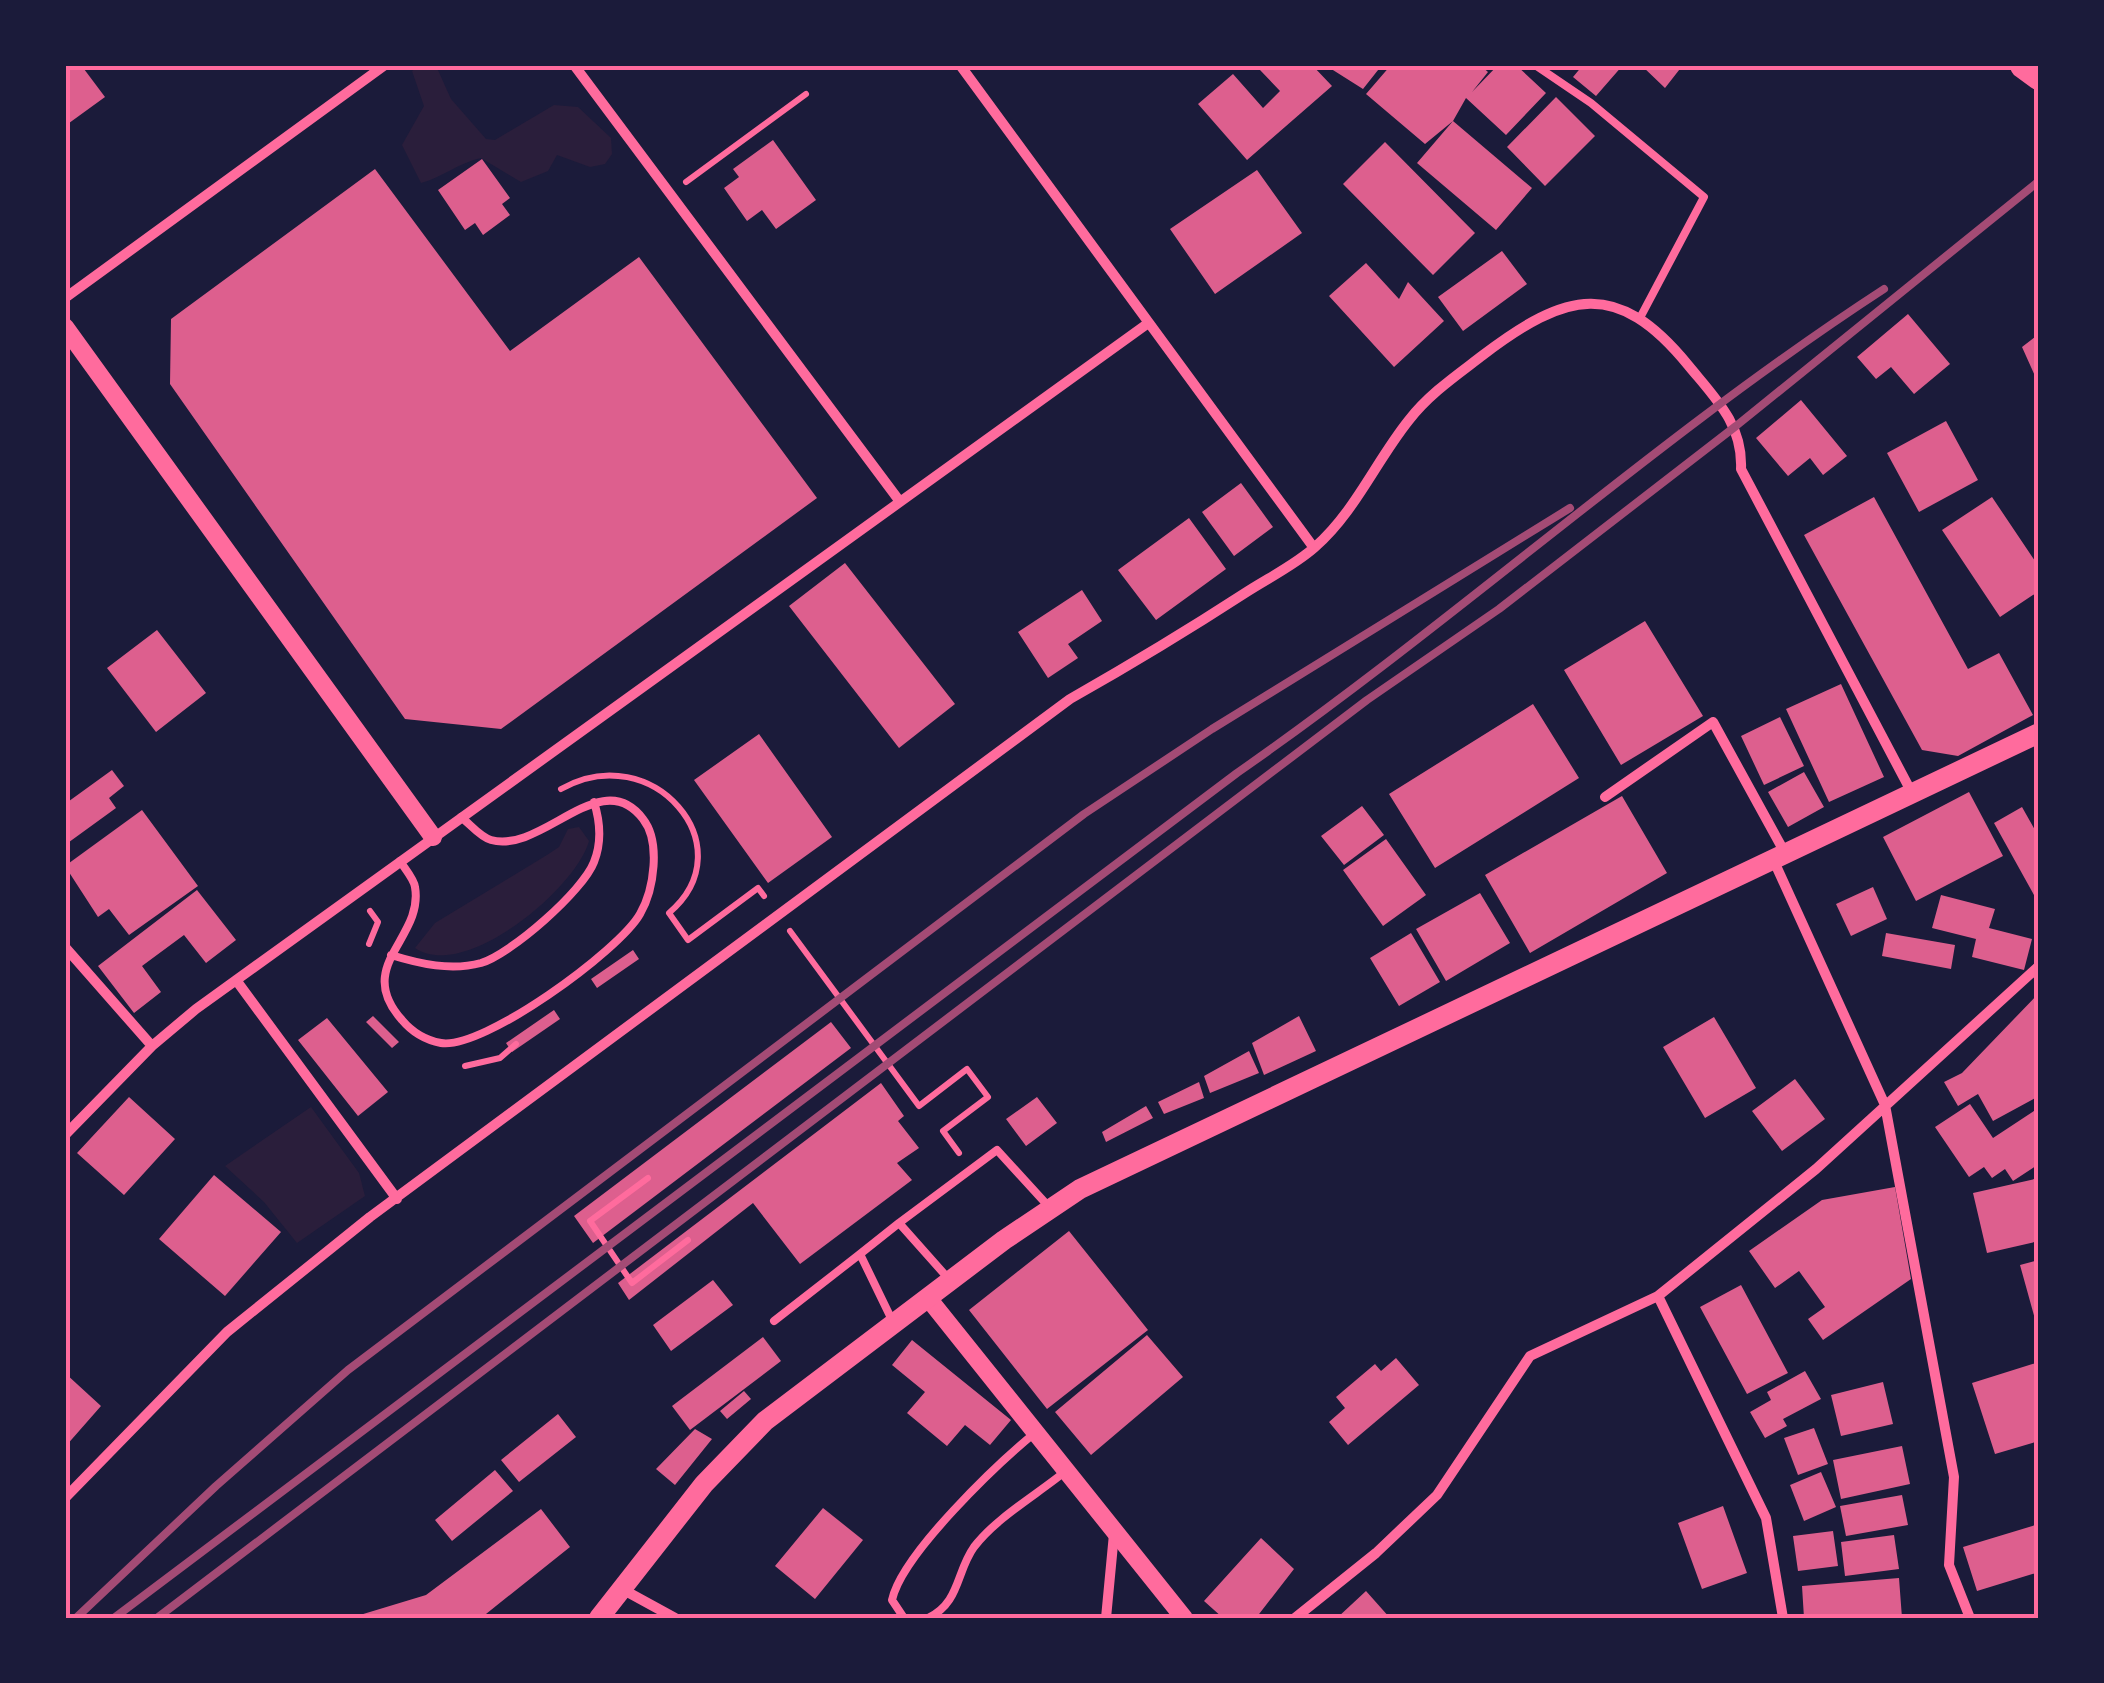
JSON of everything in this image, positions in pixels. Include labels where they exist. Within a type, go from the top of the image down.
[{"type":"highway","points":[[2024,65],[2039,76]]},
{"type":"main road","points":[[598,1618],[744,1440],[784,1404],[1050,1208],[1154,1151],[2039,733]]},
{"type":"street","points":[[65,298],[385,65]]},
{"type":"street","points":[[574,65],[898,498]]},
{"type":"street","points":[[960,65],[1314,548]]},
{"type":"street","points":[[65,1498],[227,1332],[397,1199],[1070,699],[1164,646],[1314,548],[1352,506],[1410,418],[1435,392],[1526,323],[1558,309],[1594,303],[1641,316],[1668,341],[1736,426],[1742,446],[1741,469],[1912,792]]},
{"type":"street","points":[[65,1135],[152,1046],[236,980],[898,498],[1147,324]]},
{"type":"street","points":[[65,327],[433,837]]},
{"type":"street","points":[[1605,796],[1713,722],[1779,856],[1885,1105],[1954,1477],[1949,1565],[1970,1618]]},
{"type":"street","points":[[65,948],[152,1046]]},
{"type":"street","points":[[1295,1618],[1376,1553],[1437,1494],[1530,1356],[1658,1296],[1816,1169],[2039,966]]},
{"type":"street","points":[[236,980],[397,1199]]},
{"type":"street","points":[[1658,1296],[1766,1518],[1783,1618]]},
{"type":"street","points":[[928,1298],[1184,1618]]},
{"type":"street","points":[[1106,1618],[1114,1532]]},
{"type":"street","points":[[621,1588],[675,1618]]},
{"type":"lane","points":[[1535,65],[1591,103],[1704,197],[1641,316]]},
{"type":"lane","points":[[400,861],[415,886],[414,905],[390,955],[385,977],[388,1002],[414,1033],[439,1043],[457,1044],[491,1032],[572,978],[640,915],[652,868],[652,838],[643,819],[630,807],[594,802],[552,827],[511,842],[488,839],[461,817]]},
{"type":"lane","points":[[390,955],[461,967],[486,962],[512,946],[587,876],[599,844],[594,802]]},
{"type":"lane","points":[[774,1321],[997,1150],[1050,1208]]},
{"type":"lane","points":[[900,1223],[951,1281]]},
{"type":"lane","points":[[860,1254],[894,1324]]},
{"type":"lane","points":[[904,1618],[892,1600],[896,1584],[908,1566],[992,1469],[1037,1432]]},
{"type":"lane","points":[[928,1618],[955,1595],[966,1558],[978,1541],[1066,1470]]},
{"type":"path","points":[[685,182],[806,94]]},
{"type":"path","points":[[688,940],[758,888],[770,903]]},
{"type":"path","points":[[366,906],[378,922],[366,955]]},
{"type":"path","points":[[662,920],[669,913]]},
{"type":"path","points":[[781,919],[919,1106],[968,1069],[988,1097],[943,1131]]},
{"type":"path","points":[[456,1067],[500,1058],[528,1034]]},
{"type":"path","points":[[648,1178],[590,1221],[632,1284],[688,1240]]},
{"type":"shaded area","points":[[420,65],[437,68],[451,99],[486,139],[495,140],[554,105],[578,107],[611,138],[612,154],[605,164],[590,167],[557,155],[548,171],[521,182],[481,158],[421,183],[402,145],[424,106],[412,71]]},
{"type":"shaded area","points":[[579,827],[589,841],[580,861],[541,905],[516,925],[461,952],[436,955],[415,948],[435,923],[559,847],[568,829]]},
{"type":"shaded area","points":[[311,1107],[359,1173],[365,1196],[297,1243],[264,1202],[225,1166]]},
{"type":"building","points":[[65,65],[81,65],[105,97],[65,126]]},
{"type":"building","points":[[1265,65],[1312,65],[1332,86],[1247,160],[1198,104],[1233,74],[1263,108],[1280,91],[1260,70]]},
{"type":"building","points":[[1325,65],[1382,65],[1363,89]]},
{"type":"building","points":[[1391,65],[1480,65],[1488,72],[1472,92],[1498,65],[1516,65],[1546,93],[1506,135],[1466,98],[1453,121],[1425,144],[1366,94]]},
{"type":"building","points":[[1583,65],[1623,65],[1596,96],[1573,77]]},
{"type":"building","points":[[1641,65],[1683,65],[1665,88]]},
{"type":"building","points":[[1556,97],[1595,136],[1545,186],[1507,147]]},
{"type":"building","points":[[1453,121],[1532,188],[1496,230],[1417,163]]},
{"type":"building","points":[[773,140],[816,200],[776,229],[762,210],[747,221],[724,188],[739,177],[733,169]]},
{"type":"building","points":[[1385,142],[1475,233],[1433,275],[1343,184]]},
{"type":"building","points":[[482,159],[510,198],[502,204],[510,215],[483,235],[475,223],[465,230],[438,190]]},
{"type":"building","points":[[375,169],[510,351],[639,257],[817,498],[501,729],[405,719],[170,384],[171,319]]},
{"type":"building","points":[[1257,170],[1302,233],[1215,294],[1170,229]]},
{"type":"building","points":[[1502,251],[1527,284],[1463,331],[1438,297]]},
{"type":"building","points":[[1366,263],[1399,299],[1408,282],[1444,321],[1394,367],[1329,296]]},
{"type":"building","points":[[1908,314],[1950,364],[1914,394],[1891,367],[1876,379],[1857,357]]},
{"type":"building","points":[[2039,334],[2039,385],[2022,347]]},
{"type":"building","points":[[1801,400],[1847,456],[1823,475],[1810,458],[1788,476],[1756,438]]},
{"type":"building","points":[[1946,421],[1978,480],[1919,512],[1887,453]]},
{"type":"building","points":[[1241,483],[1273,527],[1234,556],[1202,512]]},
{"type":"building","points":[[1874,497],[1968,669],[1999,653],[2033,715],[1958,756],[1922,750],[1804,535]]},
{"type":"building","points":[[1992,497],[2039,567],[2039,591],[2000,617],[1942,530]]},
{"type":"building","points":[[1189,518],[1226,569],[1156,620],[1118,570]]},
{"type":"building","points":[[845,563],[955,704],[899,748],[789,606]]},
{"type":"building","points":[[1082,590],[1102,621],[1068,644],[1078,658],[1048,678],[1018,632]]},
{"type":"building","points":[[1645,621],[1703,716],[1621,765],[1564,670]]},
{"type":"building","points":[[157,630],[206,693],[156,732],[107,668]]},
{"type":"building","points":[[1841,684],[1884,777],[1829,802],[1786,709]]},
{"type":"building","points":[[1533,704],[1579,778],[1435,868],[1389,794]]},
{"type":"building","points":[[1780,717],[1804,766],[1764,785],[1741,736]]},
{"type":"building","points":[[759,734],[832,837],[768,883],[694,780]]},
{"type":"building","points":[[112,770],[124,786],[109,798],[116,808],[65,845],[65,804]]},
{"type":"building","points":[[1804,772],[1824,807],[1788,827],[1768,792]]},
{"type":"building","points":[[1969,792],[2003,856],[1916,901],[1883,837]]},
{"type":"building","points":[[1622,796],[1667,873],[1530,953],[1485,875]]},
{"type":"building","points":[[1362,806],[1384,835],[1344,865],[1321,836]]},
{"type":"building","points":[[2022,807],[2039,837],[2039,904],[1994,823]]},
{"type":"building","points":[[142,810],[198,886],[129,935],[109,909],[98,917],[65,866]]},
{"type":"building","points":[[1386,839],[1426,895],[1383,926],[1343,870]]},
{"type":"building","points":[[1873,887],[1887,919],[1851,936],[1836,904]]},
{"type":"building","points":[[197,890],[236,940],[206,963],[184,935],[142,966],[161,992],[134,1013],[98,966]]},
{"type":"building","points":[[1480,893],[1510,943],[1446,981],[1416,929]]},
{"type":"building","points":[[1941,895],[1995,909],[1989,928],[2032,939],[2024,970],[1972,957],[1976,939],[1932,928]]},
{"type":"building","points":[[1411,933],[1440,982],[1399,1006],[1370,958]]},
{"type":"building","points":[[1886,933],[1955,945],[1951,969],[1882,956]]},
{"type":"building","points":[[633,950],[639,959],[597,988],[591,979]]},
{"type":"building","points":[[2039,993],[2039,1096],[1993,1121],[1978,1094],[1958,1106],[1944,1082],[1962,1073]]},
{"type":"building","points":[[554,1010],[560,1019],[512,1052],[506,1043]]},
{"type":"building","points":[[373,1016],[399,1042],[392,1048],[366,1022]]},
{"type":"building","points":[[1299,1016],[1316,1051],[1264,1075],[1252,1043]]},
{"type":"building","points":[[1714,1017],[1756,1088],[1705,1118],[1663,1047]]},
{"type":"building","points":[[327,1018],[388,1092],[358,1116],[298,1040]]},
{"type":"building","points":[[831,1022],[851,1048],[593,1243],[574,1216]]},
{"type":"building","points":[[1249,1051],[1259,1073],[1210,1093],[1204,1076]]},
{"type":"building","points":[[1795,1079],[1825,1119],[1782,1151],[1752,1111]]},
{"type":"building","points":[[1199,1082],[1204,1098],[1164,1114],[1158,1102]]},
{"type":"building","points":[[881,1083],[904,1116],[898,1121],[919,1148],[897,1163],[912,1180],[800,1264],[753,1203],[629,1300],[618,1283]]},
{"type":"building","points":[[129,1097],[175,1139],[124,1195],[77,1153]]},
{"type":"building","points":[[1037,1097],[1057,1123],[1026,1146],[1006,1119]]},
{"type":"building","points":[[1970,1104],[1993,1138],[2037,1109],[2039,1164],[2013,1181],[2005,1169],[1992,1178],[1984,1167],[1969,1177],[1935,1127]]},
{"type":"building","points":[[1146,1106],[1153,1118],[1106,1142],[1102,1132]]},
{"type":"building","points":[[214,1175],[281,1232],[225,1296],[159,1239]]},
{"type":"building","points":[[2039,1178],[2039,1241],[1987,1253],[1973,1193]]},
{"type":"building","points":[[1895,1187],[1911,1279],[1823,1340],[1808,1319],[1825,1307],[1799,1271],[1775,1288],[1749,1251],[1822,1200]]},
{"type":"building","points":[[1069,1231],[1148,1330],[1047,1409],[969,1310]]},
{"type":"building","points":[[2039,1260],[2039,1330],[2038,1330],[2020,1265]]},
{"type":"building","points":[[713,1280],[733,1305],[671,1351],[653,1325]]},
{"type":"building","points":[[1741,1285],[1788,1373],[1747,1394],[1700,1307]]},
{"type":"building","points":[[1147,1335],[1183,1377],[1091,1455],[1055,1412]]},
{"type":"building","points":[[763,1337],[781,1361],[690,1430],[672,1406]]},
{"type":"building","points":[[912,1340],[1011,1420],[990,1445],[965,1425],[947,1446],[907,1413],[925,1392],[892,1365]]},
{"type":"building","points":[[1396,1358],[1419,1385],[1348,1445],[1329,1422],[1345,1408],[1336,1397],[1375,1364],[1381,1371]]},
{"type":"building","points":[[2039,1362],[2039,1441],[1995,1454],[1972,1383]]},
{"type":"building","points":[[1805,1371],[1821,1399],[1783,1419],[1787,1426],[1765,1438],[1750,1412],[1771,1400],[1767,1392]]},
{"type":"building","points":[[65,1373],[101,1406],[65,1447]]},
{"type":"building","points":[[1883,1382],[1893,1424],[1841,1436],[1831,1395]]},
{"type":"building","points":[[744,1391],[751,1399],[727,1419],[720,1411]]},
{"type":"building","points":[[558,1414],[576,1437],[519,1482],[501,1460]]},
{"type":"building","points":[[1814,1428],[1828,1464],[1798,1475],[1784,1438]]},
{"type":"building","points":[[695,1429],[712,1439],[675,1485],[656,1469]]},
{"type":"building","points":[[1902,1446],[1910,1484],[1841,1499],[1833,1460]]},
{"type":"building","points":[[495,1470],[513,1491],[452,1541],[435,1520]]},
{"type":"building","points":[[1821,1472],[1836,1507],[1804,1521],[1790,1485]]},
{"type":"building","points":[[1902,1495],[1908,1525],[1846,1536],[1840,1506]]},
{"type":"building","points":[[1723,1506],[1747,1573],[1702,1589],[1678,1523]]},
{"type":"building","points":[[823,1508],[863,1540],[815,1599],[775,1566]]},
{"type":"building","points":[[541,1509],[570,1547],[481,1618],[350,1618],[426,1595]]},
{"type":"building","points":[[2039,1524],[2039,1572],[1977,1591],[1963,1547]]},
{"type":"building","points":[[1833,1531],[1838,1566],[1798,1571],[1793,1536]]},
{"type":"building","points":[[1894,1535],[1899,1569],[1845,1576],[1841,1542]]},
{"type":"building","points":[[1261,1538],[1294,1569],[1256,1618],[1223,1618],[1204,1601]]},
{"type":"building","points":[[1899,1578],[1902,1618],[1804,1618],[1802,1586]]},
{"type":"building","points":[[1366,1591],[1390,1618],[1337,1618]]},
{"type":"railway","points":[[157,1618],[1367,700],[1499,609],[1736,426],[2039,181]]},
{"type":"railway","points":[[114,1618],[1400,653],[1719,405],[1884,289]]},
{"type":"railway","points":[[76,1618],[216,1486],[348,1370],[1084,814],[1212,729],[1570,508]]}]
